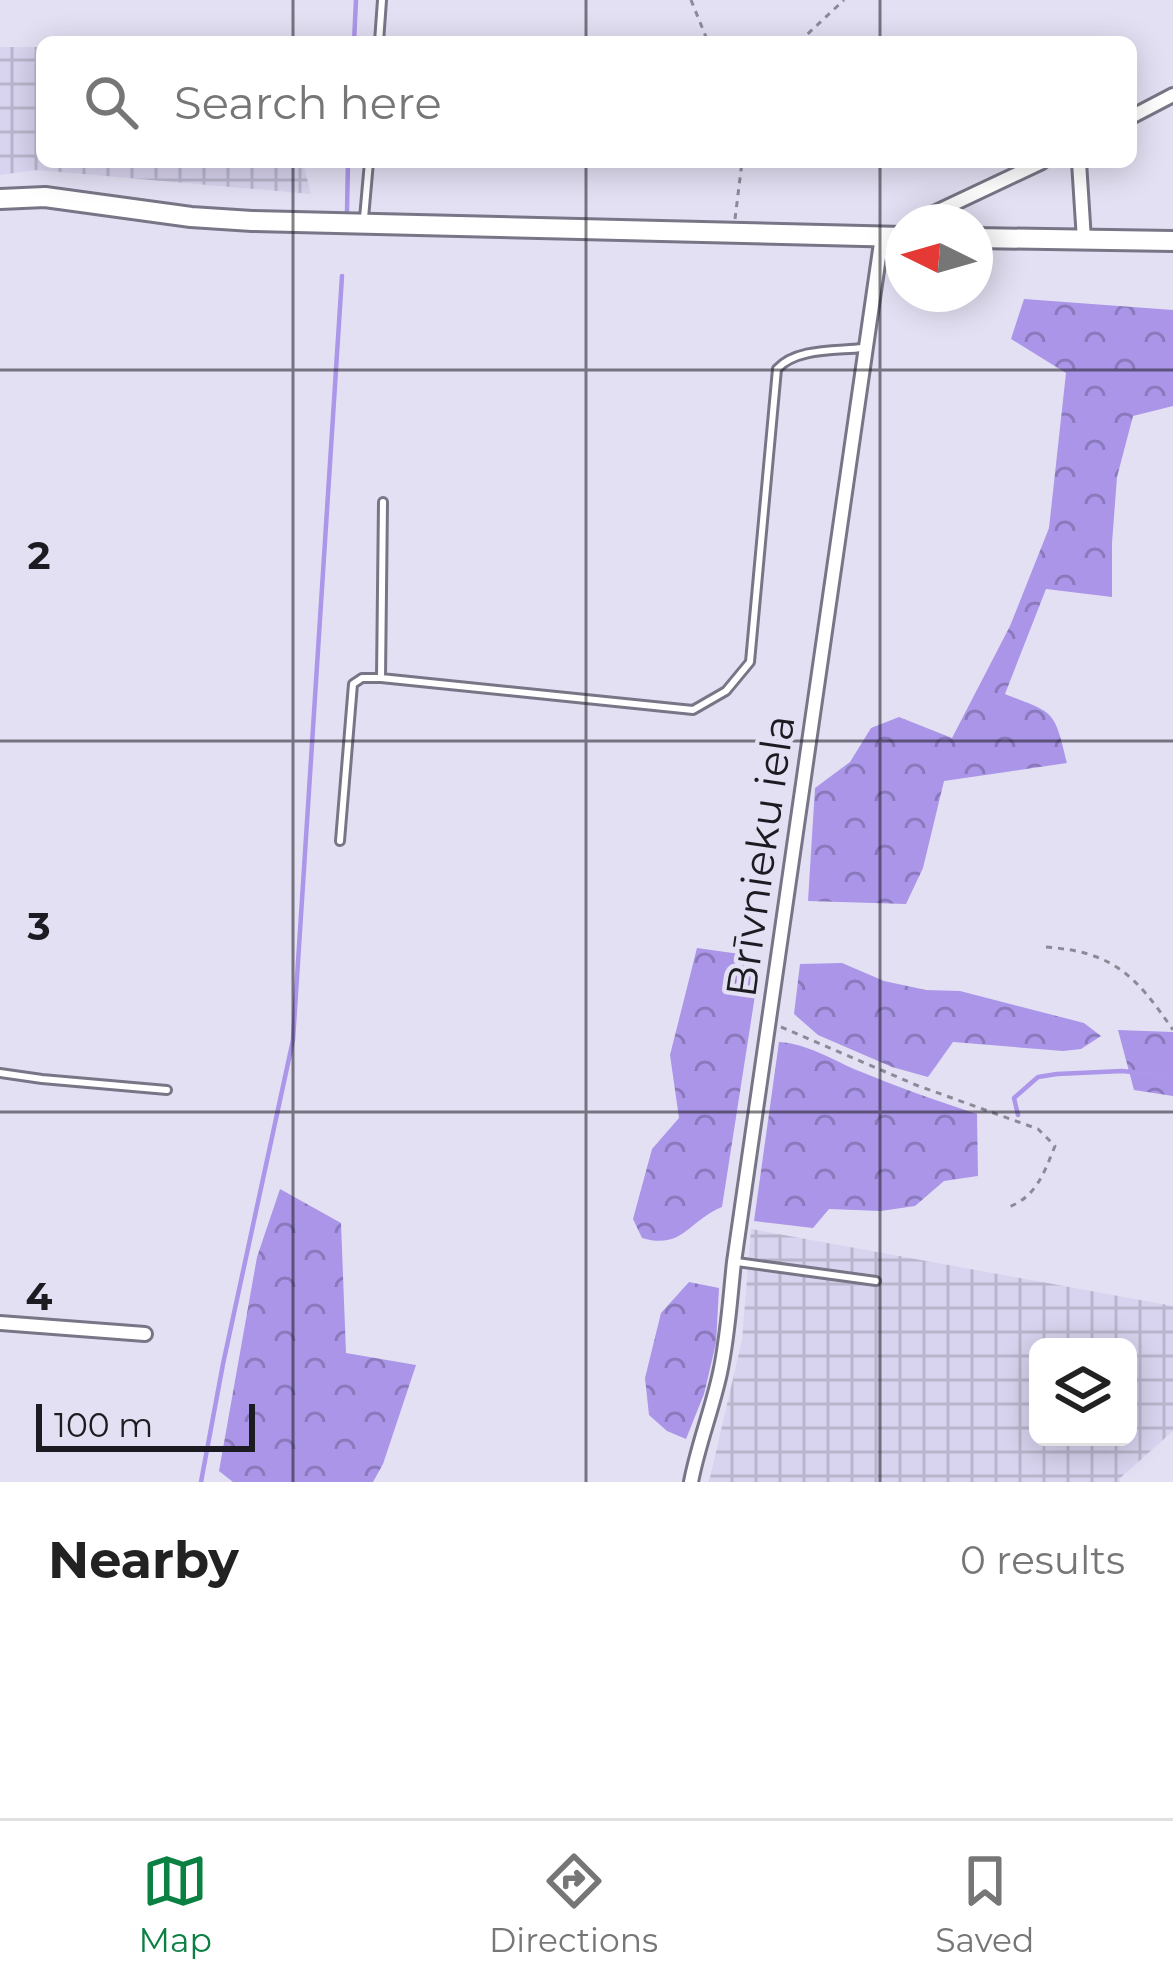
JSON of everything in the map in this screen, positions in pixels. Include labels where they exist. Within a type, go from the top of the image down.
[{"type":"street","points":[[1137,114],[1173,95]]},
{"type":"street","points":[[953,204],[1029,168]]},
{"type":"street","points":[[1079,168],[1084,240]]},
{"type":"street","points":[[0,199],[45,197],[191,218],[885,236]]},
{"type":"street","name":"Brīvnieku iela","points":[[692,1482],[728,1328],[882,236]]},
{"type":"street","points":[[993,238],[1173,241]]},
{"type":"street","points":[[0,1323],[145,1334]]},
{"type":"lane","points":[[379,36],[382,0]]},
{"type":"lane","points":[[364,225],[369,168]]},
{"type":"lane","points":[[340,841],[353,684],[362,678],[693,710],[726,691],[750,662],[776,369],[795,356],[866,348]]},
{"type":"lane","points":[[380,678],[383,502]]},
{"type":"lane","points":[[0,1073],[167,1090]]},
{"type":"lane","points":[[734,1262],[876,1281]]},
{"type":"path","points":[[691,0],[706,36]]},
{"type":"path","points":[[805,36],[844,0]]},
{"type":"path","points":[[734,233],[741,168]]},
{"type":"path","points":[[1046,947],[1072,949],[1116,964],[1140,984],[1173,1030]]},
{"type":"path","points":[[769,1022],[916,1085],[1038,1129],[1055,1146],[1044,1174],[1024,1202],[1006,1208]]},
{"type":"shaded area","points":[[0,47],[36,47],[36,168],[304,168],[311,194],[37,170],[0,175]]},
{"type":"shaded area","points":[[751,1229],[1173,1306],[1173,1431],[1121,1482],[709,1482],[742,1340]]},
{"type":"green space","points":[[1024,299],[1173,310],[1173,406],[1133,416],[1117,477],[1112,597],[1046,589],[1005,694],[1050,716],[1067,763],[944,781],[923,868],[906,904],[808,901],[815,788],[850,762],[871,728],[899,717],[952,738],[1010,626],[1049,528],[1066,373],[1011,339]]},
{"type":"green space","points":[[697,948],[761,957],[722,1207],[676,1237],[656,1241],[642,1238],[633,1219],[652,1149],[679,1118],[670,1055]]},
{"type":"green space","points":[[842,963],[884,981],[960,991],[1084,1023],[1101,1036],[1081,1049],[1063,1051],[953,1042],[928,1077],[892,1067],[818,1035],[794,1014],[800,964]]},
{"type":"green space","points":[[1118,1030],[1173,1032],[1173,1096],[1134,1090]]},
{"type":"green space","points":[[779,1042],[810,1049],[977,1114],[978,1176],[944,1181],[915,1206],[881,1211],[829,1209],[813,1228],[754,1221]]},
{"type":"green space","points":[[280,1189],[341,1223],[346,1353],[416,1365],[373,1482],[233,1482],[219,1471],[257,1257]]},
{"type":"green space","points":[[689,1282],[719,1288],[716,1343],[704,1394],[686,1439],[667,1431],[649,1415],[645,1378],[661,1313]]},
{"type":"waterway","points":[[354,36],[356,0]]},
{"type":"waterway","points":[[347,211],[348,168]]},
{"type":"waterway","points":[[201,1482],[293,1040],[342,276]]},
{"type":"waterway","points":[[1018,1115],[1014,1098],[1038,1077],[1122,1071],[1173,1076]]}]
